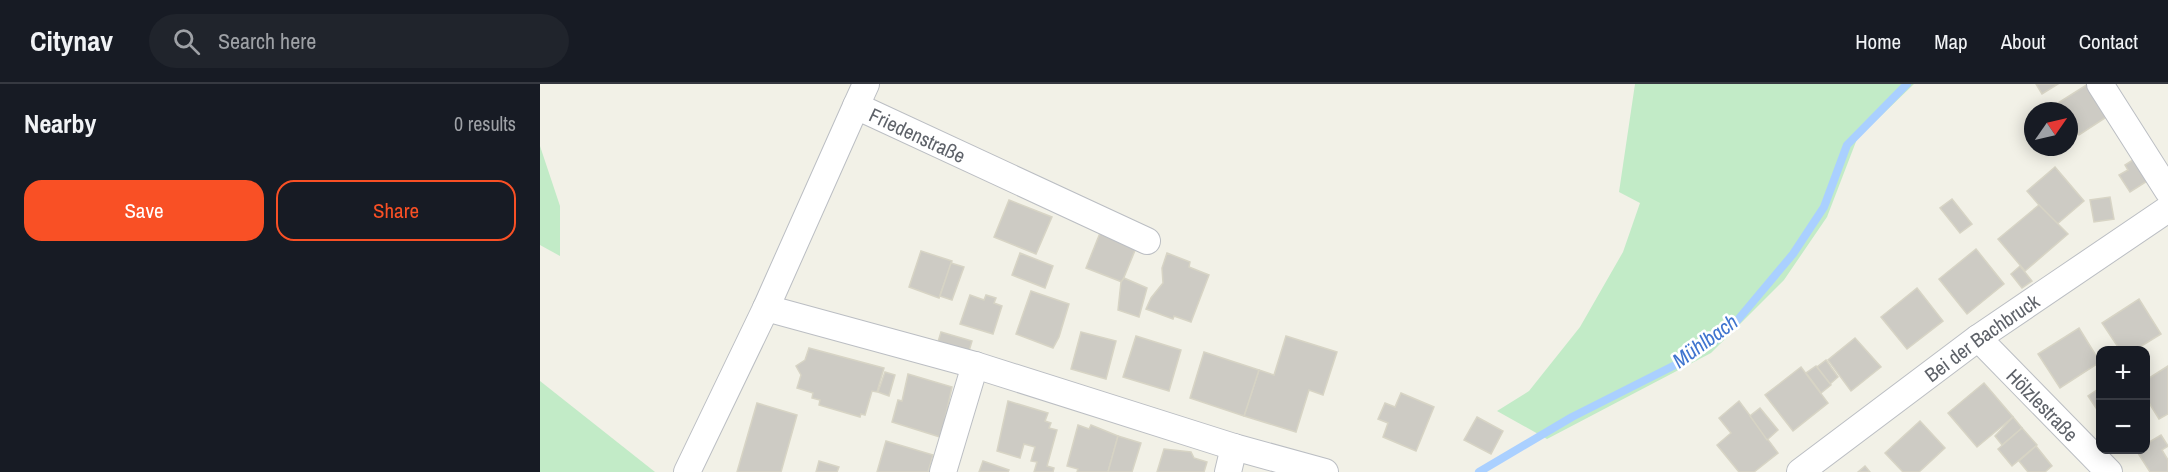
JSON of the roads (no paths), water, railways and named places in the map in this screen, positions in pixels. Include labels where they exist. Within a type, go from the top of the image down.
[{"type":"street","points":[[2100,84],[2168,191]]},
{"type":"street","name":"Friedenstraße","points":[[687,472],[766,308],[861,95],[1147,241]]},
{"type":"street","name":"Bei der Bachbruck","points":[[1800,472],[1978,338],[2168,209]]},
{"type":"street","points":[[766,308],[975,365],[1234,447],[1325,472]]},
{"type":"street","name":"Hölzlestraße","points":[[1978,338],[2109,472]]},
{"type":"street","points":[[943,472],[975,365]]},
{"type":"street","points":[[1228,472],[1234,447]]},
{"type":"waterway","name":"Mühlbach","points":[[1479,472],[1572,417],[1687,359],[1712,343],[1736,322],[1793,254],[1824,207],[1847,145],[1907,84]]}]
